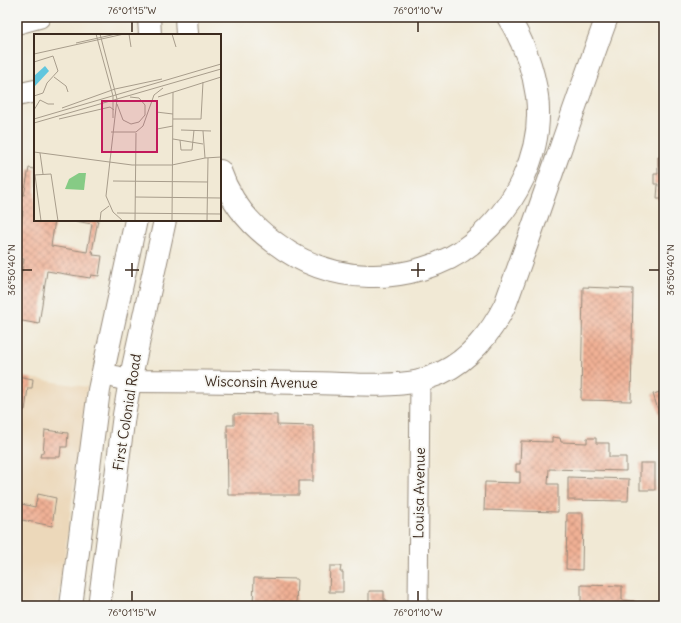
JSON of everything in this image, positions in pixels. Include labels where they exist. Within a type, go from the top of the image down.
[{"type":"main road","points":[[17,23],[39,17]]},
{"type":"main road","points":[[149,17],[150,34]]},
{"type":"main road","points":[[221,173],[234,201],[248,219],[261,232],[285,251],[309,264],[356,276],[381,276],[402,274],[428,267],[452,256],[470,245],[490,228],[507,207],[528,169],[534,145],[537,121],[537,97],[533,73],[526,50],[518,32],[508,17]]},
{"type":"main road","name":"Wisconsin Avenue","points":[[103,372],[130,381],[383,385],[405,384],[420,381],[441,373],[455,364],[470,353],[486,336],[505,305],[543,202],[570,119],[607,17]]},
{"type":"main road","points":[[17,95],[34,91]]},
{"type":"main road","name":"First Colonial Road","points":[[71,606],[99,390],[136,221]]},
{"type":"main road","name":"First Colonial Road","points":[[100,606],[124,415],[165,221]]},
{"type":"street","name":"Louisa Avenue","points":[[418,606],[420,381]]},
{"type":"shaded area","points":[[17,376],[87,387],[58,606],[17,606]]},
{"type":"building","points":[[664,65],[664,84],[661,83]]},
{"type":"building","points":[[658,157],[664,158],[664,199],[657,199],[658,184],[654,184],[654,174],[658,174]]},
{"type":"building","points":[[29,168],[34,169],[34,221],[55,221],[51,246],[87,252],[92,224],[76,221],[98,221],[92,252],[94,252],[93,255],[102,256],[99,276],[91,275],[90,278],[47,271],[39,324],[17,320],[17,293],[24,259],[17,258],[17,247],[23,211],[17,210],[17,194],[24,195]]},
{"type":"building","points":[[583,287],[633,289],[631,401],[581,400]]},
{"type":"building","points":[[17,376],[33,379],[32,388],[28,388],[25,410],[17,409]]},
{"type":"building","points":[[664,391],[664,418],[661,419],[653,394]]},
{"type":"building","points":[[234,414],[277,415],[277,425],[313,426],[313,481],[299,481],[299,495],[228,495],[227,425],[234,425]]},
{"type":"building","points":[[45,430],[68,433],[67,447],[61,447],[60,457],[40,457],[41,453],[43,453]]},
{"type":"building","points":[[552,437],[560,438],[561,442],[587,443],[587,438],[596,438],[596,443],[609,443],[609,457],[626,457],[626,471],[549,469],[548,484],[558,484],[558,512],[484,510],[485,482],[520,483],[520,472],[516,472],[516,464],[520,464],[521,441],[552,442]]},
{"type":"building","points":[[640,463],[655,463],[655,490],[640,490]]},
{"type":"building","points":[[568,477],[629,479],[628,501],[568,500]]},
{"type":"building","points":[[38,494],[56,498],[52,526],[17,519],[17,503],[35,507]]},
{"type":"building","points":[[567,513],[583,513],[582,570],[566,569]]},
{"type":"building","points":[[330,566],[341,566],[340,572],[343,572],[343,592],[329,592]]},
{"type":"building","points":[[254,578],[297,579],[296,606],[253,606]]},
{"type":"building","points":[[581,585],[622,586],[622,600],[634,601],[634,606],[581,606]]},
{"type":"building","points":[[369,591],[384,591],[384,600],[387,600],[387,606],[369,606]]}]
